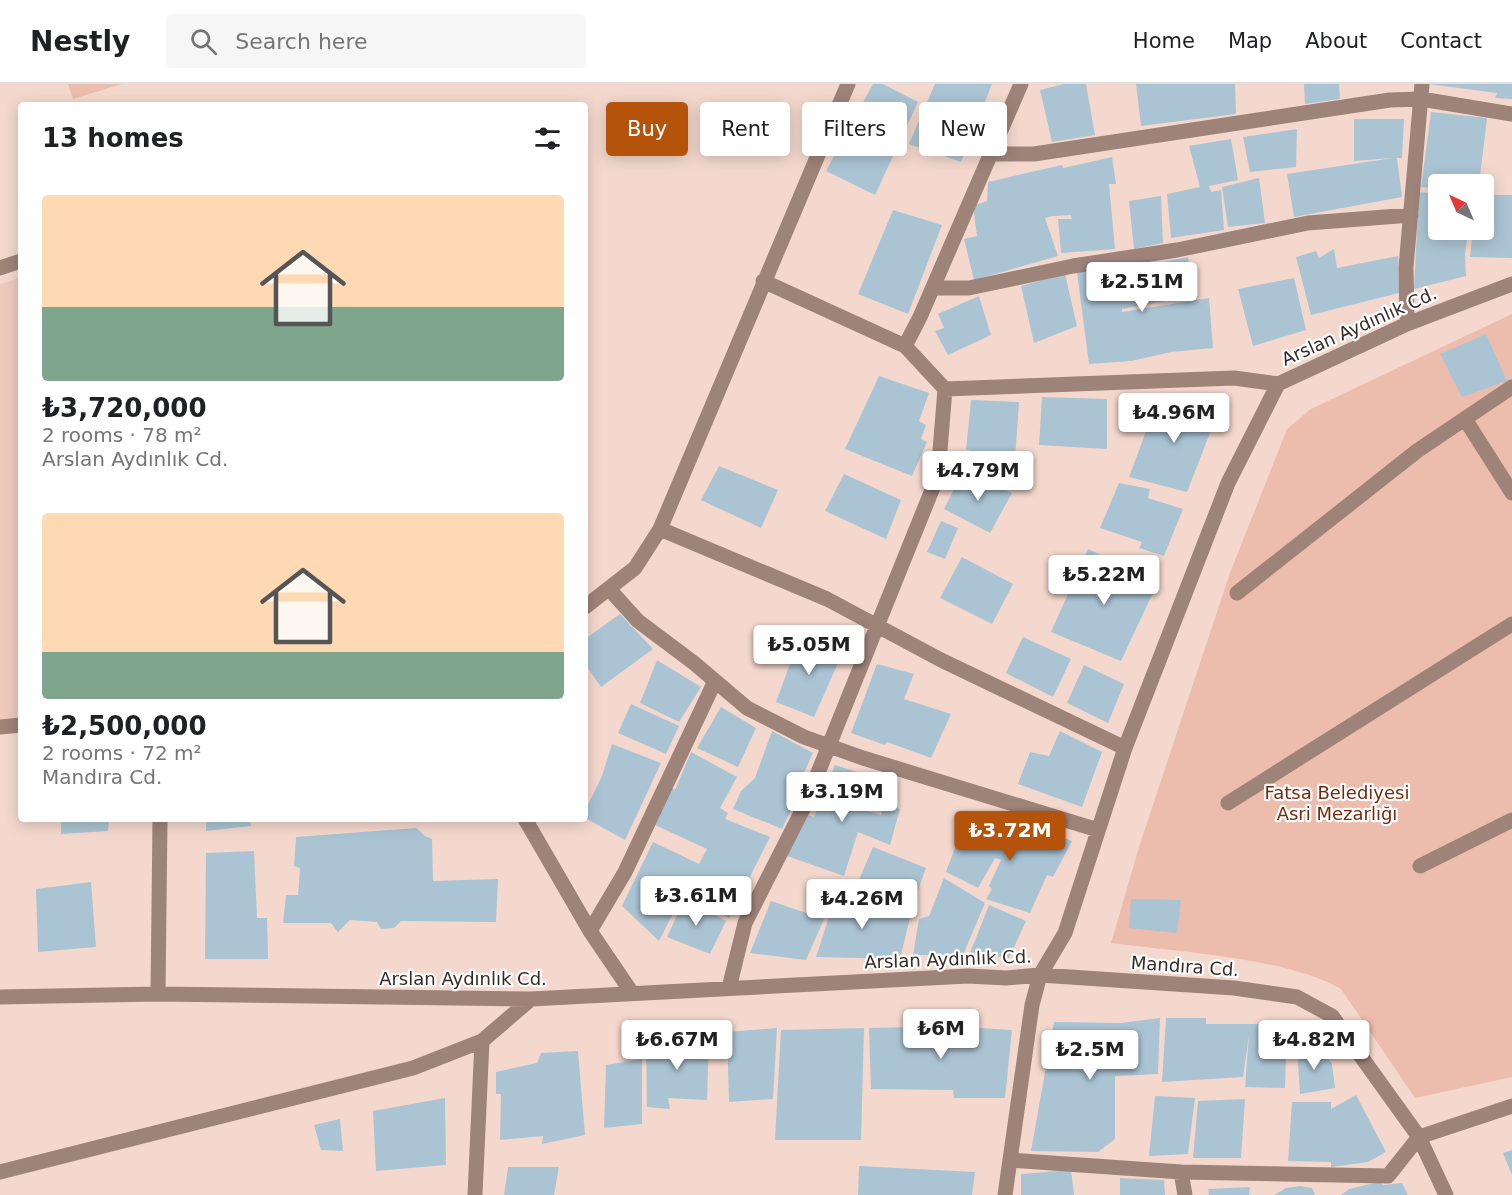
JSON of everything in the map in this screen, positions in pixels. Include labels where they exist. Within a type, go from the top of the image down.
[{"type":"street","points":[[588,605],[610,590],[635,568],[660,529],[848,84]]},
{"type":"street","points":[[1007,117],[1021,84]]},
{"type":"street","points":[[1407,324],[1406,267],[1421,91]]},
{"type":"street","points":[[1007,154],[1034,154],[1390,100],[1421,91],[1512,114]]},
{"type":"street","points":[[905,346],[933,288],[990,156]]},
{"type":"street","points":[[933,288],[969,288],[1073,266],[1177,250],[1308,224],[1411,215]]},
{"type":"street","points":[[0,268],[18,262]]},
{"type":"street","points":[[729,988],[745,923],[805,805],[938,475],[945,389],[905,346],[763,281]]},
{"type":"street","name":"Arslan Aydınlık Cd.","points":[[0,997],[158,994],[531,999],[1040,975],[1065,933],[1125,748],[1228,483],[1278,384],[1407,324],[1512,284]]},
{"type":"street","points":[[945,389],[1234,378],[1278,384]]},
{"type":"street","points":[[1238,593],[1417,451],[1512,387]]},
{"type":"street","points":[[1465,419],[1512,494]]},
{"type":"street","points":[[660,529],[826,599],[877,627],[1125,748]]},
{"type":"street","points":[[610,590],[638,621],[747,708],[804,737],[864,759],[1098,830]]},
{"type":"street","points":[[1228,803],[1512,624]]},
{"type":"street","points":[[590,931],[625,872],[716,681]]},
{"type":"street","points":[[0,727],[18,726]]},
{"type":"street","points":[[1420,866],[1512,820]]},
{"type":"street","points":[[158,994],[160,822]]},
{"type":"street","points":[[527,822],[590,931],[632,993]]},
{"type":"street","points":[[1005,1195],[1032,1005],[1040,975]]},
{"type":"street","name":"Mandıra Cd.","points":[[1040,975],[1233,988],[1297,997],[1332,1016],[1419,1137],[1446,1195]]},
{"type":"street","points":[[0,1172],[413,1068],[482,1041],[531,999]]},
{"type":"street","points":[[475,1195],[482,1041]]},
{"type":"street","points":[[1010,1160],[1181,1172],[1388,1176],[1419,1137],[1512,1106]]},
{"type":"street","points":[[1181,1172],[1185,1195]]},
{"type":"shaded area","points":[[18,278],[18,725],[0,727],[0,284]]},
{"type":"green space","points":[[68,84],[122,84],[73,99]]},
{"type":"green space","name":"Fatsa Belediyesi Asri Mezarlığı","points":[[1512,314],[1512,1077],[1415,1098],[1341,989],[1318,978],[1261,963],[1230,957],[1111,943],[1140,844],[1230,573],[1287,429],[1311,409]]},
{"type":"building","points":[[873,84],[883,84],[918,102],[907,126],[907,102],[863,102]]},
{"type":"building","points":[[935,84],[992,84],[985,102],[927,102]]},
{"type":"building","points":[[1064,84],[1086,84],[1095,135],[1052,142],[1040,90]]},
{"type":"building","points":[[1136,84],[1235,84],[1236,114],[1141,126]]},
{"type":"building","points":[[1304,84],[1339,84],[1340,99],[1305,104]]},
{"type":"building","points":[[1428,84],[1512,84],[1512,99],[1495,98],[1497,93]]},
{"type":"building","points":[[1431,112],[1487,118],[1480,174],[1428,174],[1428,188],[1421,187]]},
{"type":"building","points":[[1354,119],[1404,119],[1402,158],[1397,158],[1402,197],[1294,217],[1287,174],[1393,158],[1354,161]]},
{"type":"building","points":[[919,121],[919,147],[909,144]]},
{"type":"building","points":[[1297,129],[1296,167],[1250,172],[1243,137]]},
{"type":"building","points":[[1231,139],[1238,180],[1209,186],[1211,192],[1221,190],[1224,230],[1171,238],[1167,194],[1200,187],[1189,146]]},
{"type":"building","points":[[834,156],[893,156],[875,195],[826,171]]},
{"type":"building","points":[[944,156],[963,156],[961,162]]},
{"type":"building","points":[[1112,157],[1116,184],[1109,184],[1115,249],[1061,253],[1058,219],[1072,219],[1071,215],[1053,216],[1045,218],[1058,256],[974,280],[964,239],[977,236],[973,206],[987,201],[988,182],[1062,165],[1063,168]]},
{"type":"building","points":[[1259,178],[1265,223],[1228,227],[1222,187]]},
{"type":"building","points":[[1419,192],[1428,193],[1428,240],[1467,240],[1466,276],[1414,289]]},
{"type":"building","points":[[1494,195],[1512,195],[1512,258],[1470,257],[1472,240],[1494,240]]},
{"type":"building","points":[[1161,196],[1163,243],[1134,249],[1129,201]]},
{"type":"building","points":[[893,210],[942,225],[908,314],[858,294]]},
{"type":"building","points":[[1334,249],[1337,268],[1398,256],[1399,293],[1311,315],[1296,257],[1316,251],[1319,258]]},
{"type":"building","points":[[1188,257],[1193,296],[1122,309],[1122,312],[1209,298],[1213,348],[1171,352],[1131,361],[1089,364],[1077,272],[1115,271],[1115,275],[1142,266]]},
{"type":"building","points":[[1065,274],[1077,326],[1034,343],[1021,286]]},
{"type":"building","points":[[1294,278],[1306,330],[1253,346],[1238,289]]},
{"type":"building","points":[[979,296],[991,335],[948,355],[935,331],[944,328],[938,314]]},
{"type":"building","points":[[1486,334],[1507,381],[1462,397],[1440,354]]},
{"type":"building","points":[[879,376],[929,393],[919,421],[926,425],[921,439],[927,442],[912,476],[845,449]]},
{"type":"building","points":[[1042,397],[1107,399],[1107,449],[1039,445]]},
{"type":"building","points":[[1158,399],[1219,410],[1187,492],[1129,477]]},
{"type":"building","points":[[971,400],[1019,402],[1015,459],[966,450]]},
{"type":"building","points":[[719,466],[778,490],[761,528],[701,500]]},
{"type":"building","points":[[963,471],[1012,493],[990,533],[944,509]]},
{"type":"building","points":[[844,474],[901,500],[886,539],[825,511]]},
{"type":"building","points":[[1119,483],[1150,489],[1148,498],[1183,509],[1164,556],[1139,548],[1142,542],[1100,528]]},
{"type":"building","points":[[941,521],[958,528],[945,559],[927,552]]},
{"type":"building","points":[[1088,549],[1158,582],[1121,661],[1051,632]]},
{"type":"building","points":[[962,557],[1013,584],[992,624],[940,598]]},
{"type":"building","points":[[620,614],[653,649],[601,687],[588,668],[588,637]]},
{"type":"building","points":[[800,637],[843,652],[814,717],[776,702]]},
{"type":"building","points":[[1023,637],[1071,659],[1053,697],[1006,673]]},
{"type":"building","points":[[657,660],[701,687],[679,722],[640,703]]},
{"type":"building","points":[[877,664],[914,674],[904,699],[951,714],[931,758],[887,742],[885,745],[851,733]]},
{"type":"building","points":[[1084,665],[1124,684],[1108,723],[1067,703]]},
{"type":"building","points":[[631,704],[679,726],[666,754],[618,733]]},
{"type":"building","points":[[721,707],[756,728],[738,767],[697,748]]},
{"type":"building","points":[[772,731],[813,753],[794,795],[797,797],[782,829],[733,809],[741,791],[755,778]]},
{"type":"building","points":[[1060,731],[1102,752],[1082,807],[1018,784],[1030,752],[1049,756]]},
{"type":"building","points":[[612,744],[661,763],[625,840],[588,820],[588,805],[602,776]]},
{"type":"building","points":[[691,752],[737,777],[720,808],[728,813],[725,819],[770,837],[729,918],[684,892],[659,941],[622,906],[653,842],[699,864],[707,849],[655,825],[671,787],[675,790]]},
{"type":"building","points":[[835,765],[872,777],[861,809],[881,815],[884,803],[900,809],[890,845],[858,832],[844,876],[787,856],[808,815],[814,817]]},
{"type":"building","points":[[999,817],[1072,841],[1053,877],[1047,875],[1030,913],[986,899],[992,889],[989,886],[1001,860],[995,858],[978,888],[946,872],[960,834],[986,847]]},
{"type":"building","points":[[61,822],[109,822],[108,831],[61,834]]},
{"type":"building","points":[[206,822],[250,822],[251,826],[206,831]]},
{"type":"building","points":[[416,828],[432,839],[433,881],[498,879],[496,922],[401,921],[394,928],[381,929],[377,922],[350,920],[338,932],[331,923],[283,923],[286,895],[298,895],[300,868],[294,866],[296,837]]},
{"type":"building","points":[[873,847],[926,868],[913,904],[858,882]]},
{"type":"building","points":[[254,851],[257,918],[267,918],[268,959],[205,959],[206,853]]},
{"type":"building","points":[[944,878],[985,903],[963,955],[913,955],[919,919],[929,916]]},
{"type":"building","points":[[91,882],[96,947],[38,952],[36,889]]},
{"type":"building","points":[[839,886],[869,897],[867,903],[910,918],[900,959],[816,957]]},
{"type":"building","points":[[685,898],[726,921],[710,954],[667,937]]},
{"type":"building","points":[[1131,899],[1181,900],[1177,933],[1129,928]]},
{"type":"building","points":[[771,901],[824,919],[806,960],[750,953]]},
{"type":"building","points":[[989,905],[1026,921],[1009,958],[970,953]]},
{"type":"building","points":[[1160,1018],[1158,1074],[1115,1076],[1115,1139],[1098,1152],[1031,1151],[1054,1022],[1121,1023]]},
{"type":"building","points":[[1166,1018],[1206,1018],[1206,1024],[1287,1024],[1285,1088],[1245,1087],[1249,1035],[1243,1077],[1162,1082]]},
{"type":"building","points":[[951,1026],[1012,1030],[1005,1098],[954,1098],[953,1090],[871,1089],[869,1028]]},
{"type":"building","points":[[777,1028],[773,1099],[729,1102],[727,1032]]},
{"type":"building","points":[[864,1028],[861,1140],[775,1140],[781,1030]]},
{"type":"building","points":[[709,1034],[707,1100],[668,1098],[670,1109],[647,1107],[646,1045],[681,1036],[678,1045]]},
{"type":"building","points":[[1314,1047],[1325,1054],[1332,1064],[1335,1088],[1300,1094],[1297,1050]]},
{"type":"building","points":[[578,1051],[585,1135],[542,1144],[543,1136],[500,1140],[501,1094],[496,1094],[496,1072],[537,1063],[541,1053]]},
{"type":"building","points":[[642,1059],[642,1124],[604,1128],[606,1065]]},
{"type":"building","points":[[1356,1095],[1386,1152],[1368,1162],[1331,1167],[1331,1162],[1288,1161],[1292,1102],[1331,1102],[1331,1109]]},
{"type":"building","points":[[1155,1096],[1195,1098],[1188,1154],[1149,1156]]},
{"type":"building","points":[[445,1098],[446,1165],[376,1171],[373,1111]]},
{"type":"building","points":[[1245,1099],[1241,1158],[1193,1158],[1198,1101]]},
{"type":"building","points":[[340,1119],[343,1151],[321,1150],[314,1125]]},
{"type":"building","points":[[1512,1150],[1512,1175],[1503,1153]]},
{"type":"building","points":[[859,1166],[975,1172],[972,1195],[858,1195]]},
{"type":"building","points":[[508,1167],[559,1167],[554,1195],[504,1195]]},
{"type":"building","points":[[1071,1170],[1074,1195],[1021,1195],[1021,1174]]},
{"type":"building","points":[[1120,1178],[1164,1180],[1165,1195],[1120,1195]]},
{"type":"building","points":[[1378,1182],[1384,1185],[1402,1183],[1408,1195],[1341,1195],[1349,1189]]},
{"type":"building","points":[[1300,1186],[1312,1188],[1315,1195],[1274,1195],[1286,1188]]},
{"type":"building","points":[[1250,1187],[1249,1195],[1209,1195],[1208,1189]]}]
